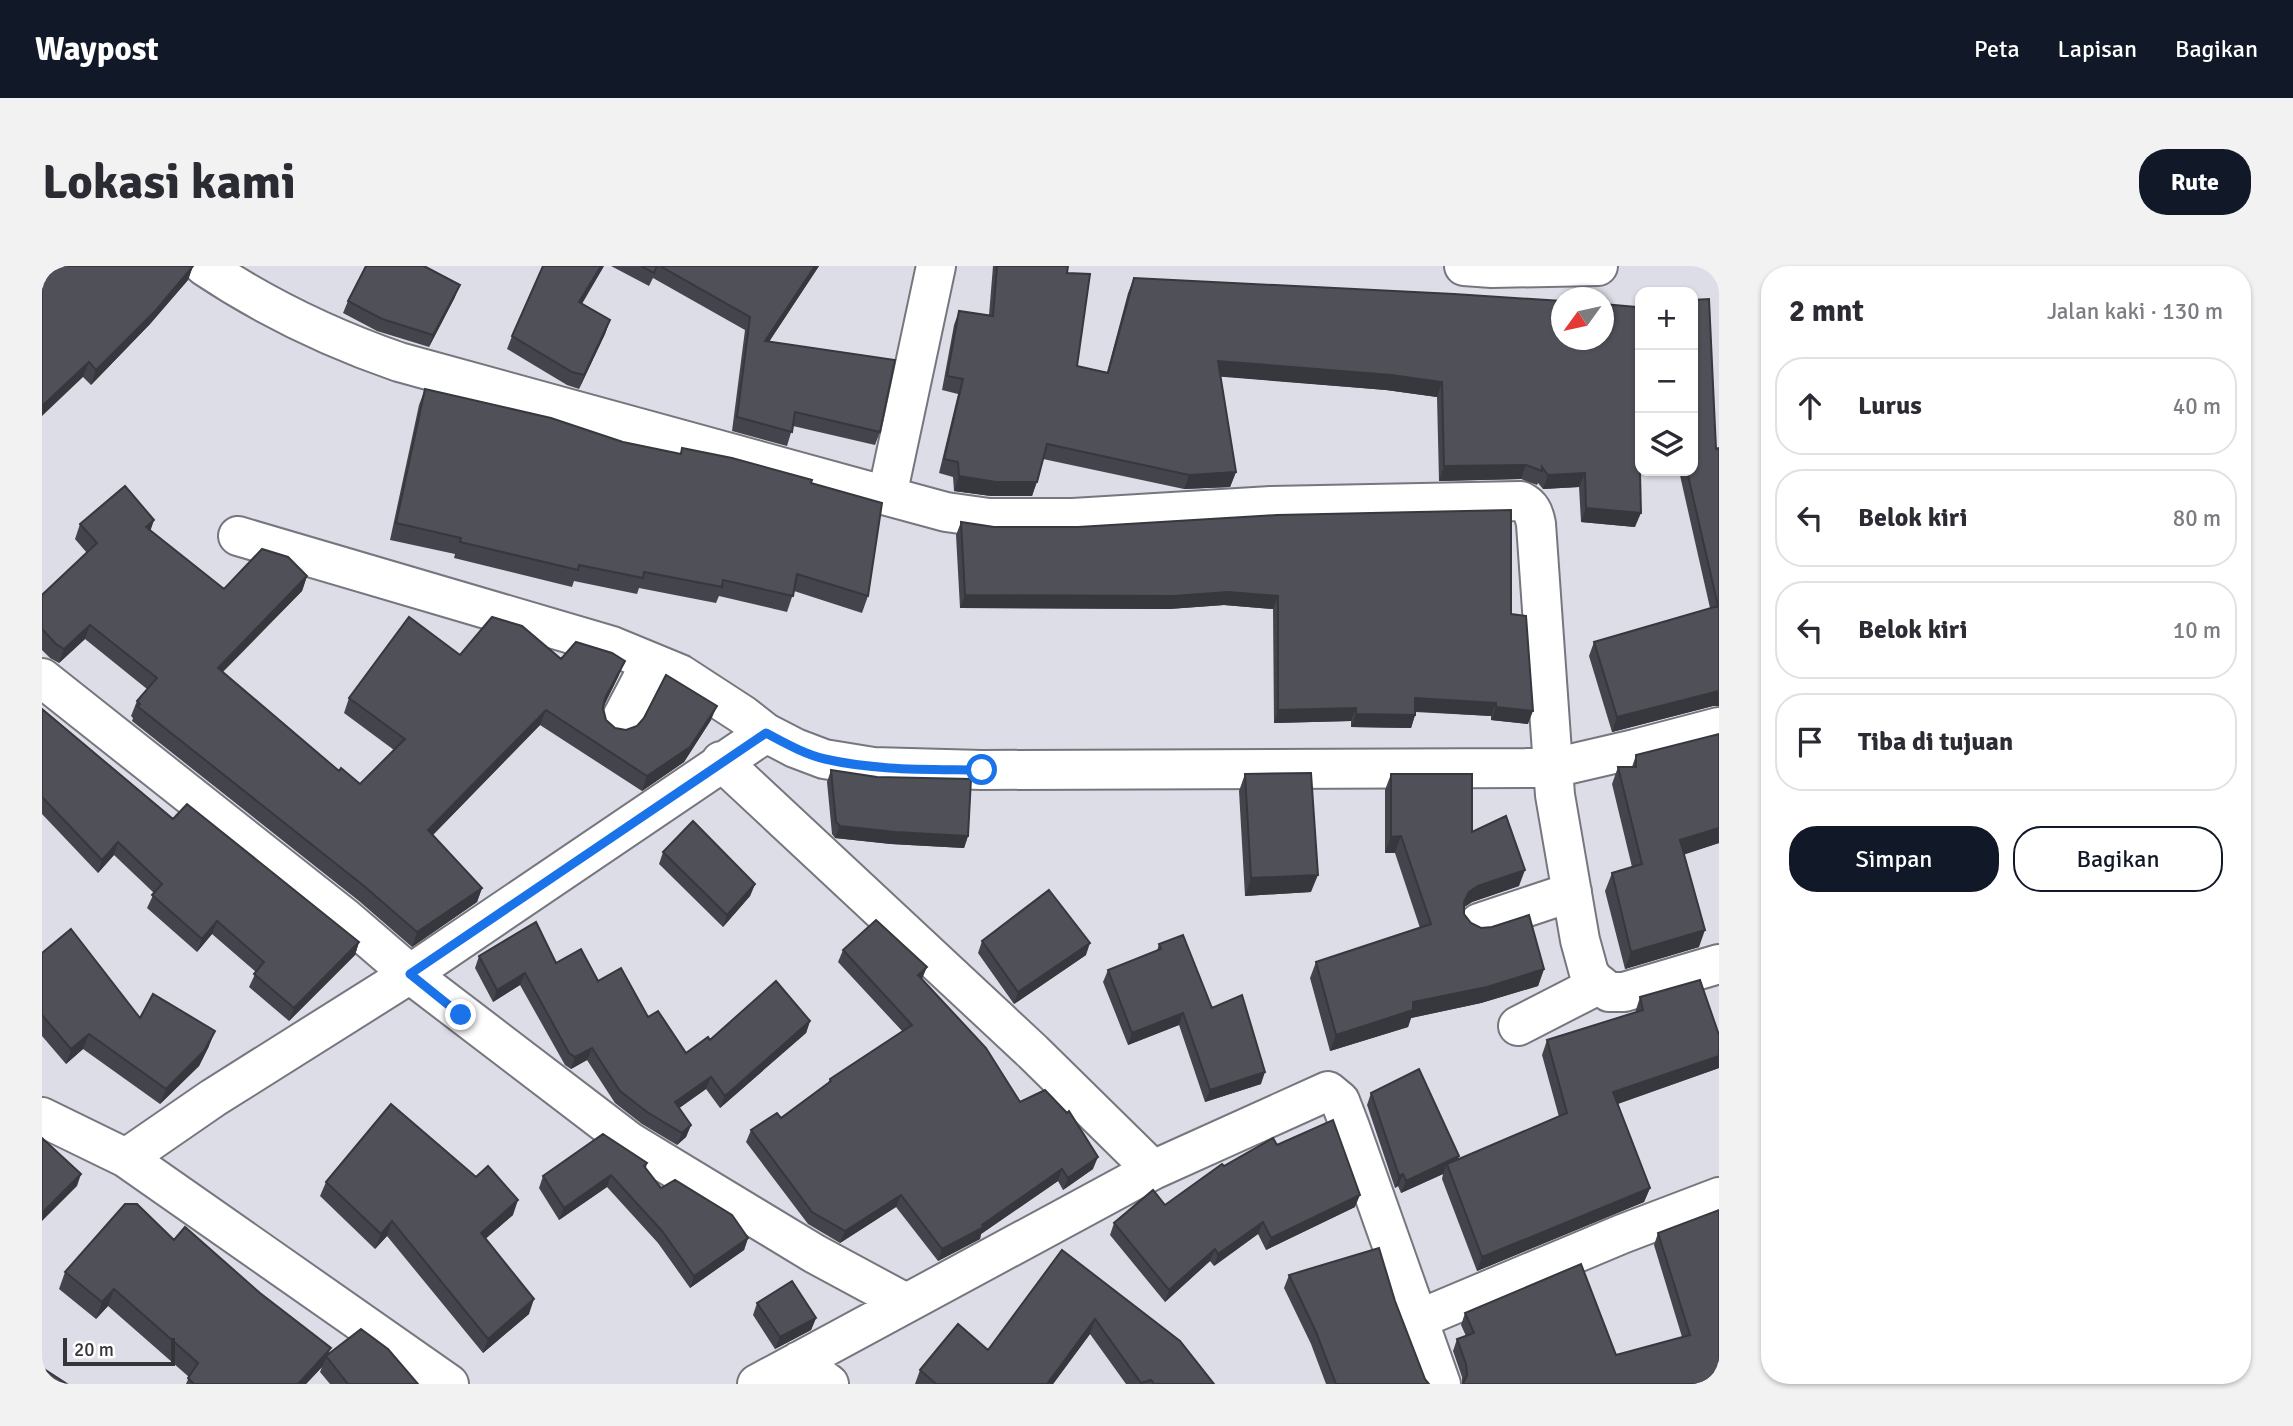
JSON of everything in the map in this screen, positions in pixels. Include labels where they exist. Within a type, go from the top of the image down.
[{"type":"street","points":[[204,266],[278,312],[361,349],[399,362],[946,512],[989,518],[1073,518],[1271,506],[1521,500],[1530,507],[1536,524],[1555,795],[1580,940],[1589,973],[1598,985],[1609,992],[1624,992],[1719,964]]},
{"type":"street","points":[[887,496],[936,266]]},
{"type":"street","points":[[1464,266],[1598,266]]},
{"type":"street","points":[[238,536],[612,646],[680,674],[705,688],[766,733],[795,748],[824,759],[873,767],[982,770],[1553,768],[1719,727]]},
{"type":"street","points":[[619,723],[651,662]]},
{"type":"street","points":[[42,678],[345,918],[410,974],[630,1142],[815,1254],[904,1302]]},
{"type":"street","points":[[127,1158],[213,1098],[410,974],[766,733]]},
{"type":"street","points":[[721,761],[1033,1052],[1153,1170]]},
{"type":"street","points":[[1479,923],[1572,892]]},
{"type":"street","points":[[1518,1026],[1598,985]]},
{"type":"street","points":[[757,1384],[904,1302],[1153,1170],[1326,1092],[1333,1093],[1339,1101],[1350,1127],[1441,1384]]},
{"type":"street","points":[[42,1117],[127,1158],[449,1384]]},
{"type":"street","points":[[1419,1319],[1622,1234],[1719,1197]]},
{"type":"street","points":[[799,1361],[829,1384]]},
{"type":"building","points":[[45,266],[193,266],[156,310],[96,370],[89,362],[42,406],[42,270]]},
{"type":"building","points":[[366,266],[424,266],[460,285],[433,335],[382,319],[348,301]]},
{"type":"building","points":[[543,266],[601,266],[579,302],[610,320],[584,375],[572,372],[512,336]]},
{"type":"building","points":[[641,266],[657,266],[654,273]]},
{"type":"building","points":[[660,266],[815,266],[765,341],[895,360],[880,432],[795,412],[792,432],[737,417],[750,317]]},
{"type":"building","points":[[997,266],[1068,266],[1067,273],[1090,274],[1077,366],[1108,373],[1134,278],[1551,300],[1551,350],[1614,350],[1614,305],[1635,307],[1635,476],[1640,476],[1641,513],[1586,508],[1585,473],[1548,475],[1542,467],[1542,471],[1526,465],[1444,466],[1442,382],[1391,375],[1218,361],[1236,472],[1189,475],[1047,444],[1037,482],[996,482],[959,476],[958,462],[944,459],[963,379],[947,376],[959,311],[993,316]]},
{"type":"building","points":[[1709,299],[1716,449],[1719,448],[1719,691],[1617,717],[1594,642],[1718,606],[1688,476],[1698,476],[1698,300]]},
{"type":"building","points":[[425,389],[551,418],[623,442],[681,454],[682,448],[732,458],[882,503],[868,596],[797,574],[793,596],[723,580],[722,587],[644,572],[643,578],[579,565],[578,570],[460,542],[461,538],[396,523]]},
{"type":"building","points":[[125,486],[154,520],[146,527],[224,589],[262,549],[288,557],[307,576],[218,668],[339,771],[341,768],[360,784],[405,739],[349,698],[409,617],[460,655],[492,617],[522,626],[561,659],[576,642],[612,653],[625,661],[605,698],[603,708],[606,720],[615,728],[626,730],[637,726],[644,718],[666,675],[717,706],[690,747],[647,776],[546,710],[428,830],[482,888],[417,932],[364,886],[137,706],[140,704],[137,701],[157,678],[90,625],[64,649],[42,629],[42,595],[97,543],[80,524]]},
{"type":"building","points":[[1511,510],[1511,614],[1526,616],[1533,711],[1496,707],[1496,703],[1415,698],[1415,715],[1356,714],[1356,708],[1278,710],[1278,596],[1228,592],[1174,596],[965,595],[961,522],[994,527],[1078,527],[1277,515]]},
{"type":"building","points":[[42,709],[173,819],[187,804],[359,942],[294,1008],[254,974],[264,962],[217,921],[202,939],[152,895],[162,884],[118,842],[102,860],[42,797]]},
{"type":"building","points":[[1719,734],[1719,828],[1680,840],[1705,930],[1631,952],[1612,873],[1642,864],[1618,767],[1636,767],[1636,755]]},
{"type":"building","points":[[831,770],[877,777],[971,779],[968,836],[840,826],[836,822]]},
{"type":"building","points":[[1311,773],[1318,875],[1251,878],[1245,774]]},
{"type":"building","points":[[1391,774],[1472,774],[1472,832],[1506,816],[1525,870],[1478,886],[1469,892],[1464,902],[1464,914],[1471,923],[1481,928],[1529,915],[1544,969],[1487,987],[1413,1002],[1413,1010],[1336,1035],[1316,962],[1431,924],[1401,836],[1391,837]]},
{"type":"building","points":[[693,821],[755,884],[727,915],[663,852]]},
{"type":"building","points":[[1049,890],[1090,943],[1018,992],[982,941]]},
{"type":"building","points":[[876,920],[927,967],[918,975],[986,1048],[1020,1102],[1045,1090],[1067,1113],[1069,1111],[1098,1157],[1068,1178],[1062,1169],[982,1225],[984,1227],[942,1249],[901,1195],[845,1231],[812,1212],[751,1130],[777,1113],[781,1118],[831,1081],[830,1079],[912,1025],[843,950]]},
{"type":"building","points":[[536,922],[556,963],[581,949],[598,981],[621,968],[648,1017],[658,1011],[686,1053],[708,1037],[710,1040],[776,981],[810,1021],[725,1096],[711,1077],[675,1102],[691,1125],[682,1133],[647,1112],[620,1091],[592,1048],[575,1057],[569,1053],[525,973],[497,990],[479,956]]},
{"type":"building","points":[[71,929],[140,1018],[153,994],[215,1031],[204,1051],[166,1089],[89,1034],[71,1049],[42,1015],[42,953]]},
{"type":"building","points":[[1183,935],[1212,1008],[1242,995],[1265,1072],[1210,1090],[1183,1013],[1132,1033],[1108,970],[1161,949],[1159,944]]},
{"type":"building","points":[[1700,980],[1719,1035],[1719,1056],[1613,1092],[1650,1188],[1482,1257],[1447,1164],[1567,1113],[1547,1040],[1643,1010],[1640,997]]},
{"type":"building","points":[[1419,1069],[1459,1156],[1406,1181],[1403,1174],[1399,1176],[1371,1093]]},
{"type":"building","points":[[391,1104],[476,1177],[488,1166],[518,1200],[481,1233],[534,1299],[488,1339],[392,1221],[381,1234],[326,1182]]},
{"type":"building","points":[[1333,1120],[1360,1195],[1271,1238],[1263,1222],[1218,1254],[1215,1249],[1169,1290],[1114,1223],[1153,1190],[1165,1205],[1222,1164],[1224,1166],[1273,1138],[1277,1145]]},
{"type":"building","points":[[603,1134],[647,1163],[644,1166],[661,1188],[675,1180],[732,1215],[748,1238],[694,1276],[662,1231],[611,1175],[564,1208],[543,1176]]},
{"type":"building","points":[[42,1138],[81,1174],[42,1213]]},
{"type":"building","points":[[125,1204],[137,1204],[174,1240],[185,1227],[260,1293],[331,1348],[298,1384],[194,1384],[188,1378],[198,1363],[114,1289],[102,1302],[65,1272]]},
{"type":"building","points":[[1719,1210],[1719,1384],[1463,1384],[1467,1375],[1466,1364],[1457,1339],[1474,1333],[1465,1313],[1581,1264],[1616,1355],[1690,1335],[1658,1233]]},
{"type":"building","points":[[1379,1248],[1395,1301],[1429,1384],[1336,1384],[1316,1332],[1289,1275]]},
{"type":"building","points":[[1062,1250],[1180,1341],[1214,1384],[1154,1384],[1151,1380],[1141,1383],[1095,1319],[1047,1384],[936,1384],[920,1370],[958,1324],[988,1350]]},
{"type":"building","points":[[792,1281],[816,1318],[780,1337],[757,1303]]},
{"type":"building","points":[[361,1329],[388,1349],[418,1384],[348,1384],[326,1356]]},
{"type":"building","points":[[44,1369],[67,1384],[42,1384]]},
{"type":"route","points":[[461,1015],[410,974],[766,733],[824,759],[873,767],[982,770]]}]
